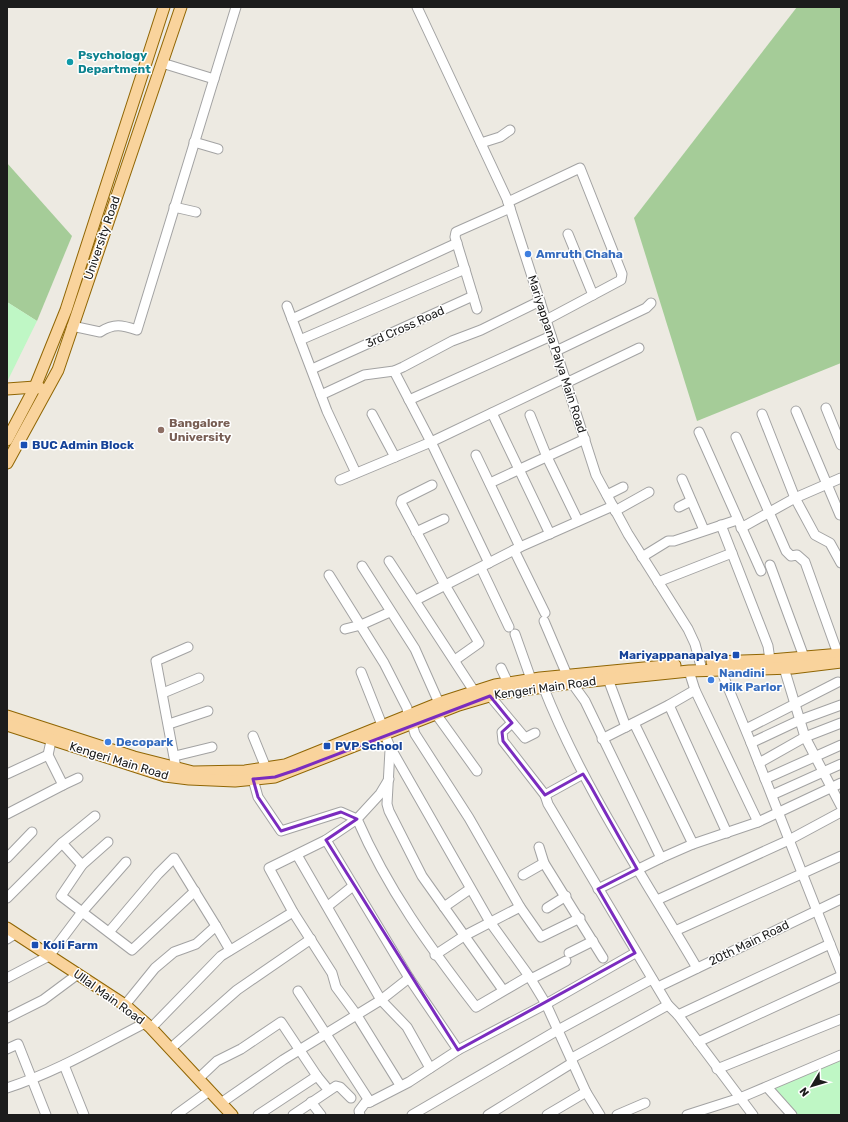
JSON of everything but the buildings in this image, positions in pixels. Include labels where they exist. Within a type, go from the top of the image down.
[{"type":"main road","name":"University Road","points":[[7,440],[35,387],[66,310],[164,7]]},
{"type":"main road","name":"University Road","points":[[7,463],[58,370],[181,7]]},
{"type":"main road","points":[[7,389],[35,387],[48,390]]},
{"type":"main road","name":"Kengeri Main Road","points":[[438,709],[570,679],[804,657],[840,657]]},
{"type":"main road","name":"Kengeri Main Road","points":[[720,665],[784,668],[840,657]]},
{"type":"main road","name":"Kengeri Main Road","points":[[7,716],[134,757],[193,772],[245,771],[285,765],[410,720],[438,709],[474,691],[508,683],[531,679],[608,679],[689,671],[702,667]]},
{"type":"main road","name":"Kengeri Main Road","points":[[7,725],[51,741],[165,776],[189,779],[275,778],[384,730]]},
{"type":"main road","name":"Ullal Main Road","points":[[10,934],[49,956],[125,1005],[148,1025],[232,1115]]},
{"type":"street","points":[[72,326],[100,332],[114,325],[121,325],[137,330],[236,7]]},
{"type":"street","name":"Mariyappana Palya Main Road","points":[[417,7],[509,205],[596,475],[642,557],[688,629],[695,644],[702,667]]},
{"type":"street","points":[[162,63],[214,79]]},
{"type":"street","points":[[481,143],[500,137],[510,130]]},
{"type":"street","points":[[194,142],[218,148]]},
{"type":"street","points":[[477,309],[457,243],[456,232],[459,229],[580,168],[623,277],[621,280],[546,320]]},
{"type":"street","points":[[174,207],[196,212]]},
{"type":"street","points":[[568,234],[593,295]]},
{"type":"street","points":[[292,319],[457,243]]},
{"type":"street","points":[[300,340],[465,269]]},
{"type":"street","name":"3rd Cross Road","points":[[312,369],[473,296]]},
{"type":"street","points":[[321,394],[364,375],[394,371],[452,341],[481,330],[540,301]]},
{"type":"street","points":[[556,351],[646,308],[651,303]]},
{"type":"street","points":[[287,306],[327,411],[356,473]]},
{"type":"street","points":[[409,400],[551,336]]},
{"type":"street","points":[[340,480],[431,442],[492,412],[639,348]]},
{"type":"street","points":[[394,371],[431,442],[485,565],[509,627]]},
{"type":"street","points":[[826,408],[841,445]]},
{"type":"street","points":[[796,411],[840,515]]},
{"type":"street","points":[[492,412],[550,534]]},
{"type":"street","points":[[372,414],[395,457]]},
{"type":"street","points":[[762,414],[795,498],[815,536],[830,543],[841,563]]},
{"type":"street","points":[[530,415],[547,457],[578,521]]},
{"type":"street","points":[[699,432],[761,571]]},
{"type":"street","points":[[736,437],[786,551],[791,556],[797,555],[804,562],[840,657]]},
{"type":"street","points":[[490,483],[585,440]]},
{"type":"street","points":[[476,455],[490,483],[570,679],[584,701],[661,858]]},
{"type":"street","points":[[642,557],[668,541],[674,541],[721,525],[739,524],[769,513],[795,498],[841,478]]},
{"type":"street","points":[[682,479],[704,530]]},
{"type":"street","points":[[432,485],[402,500],[401,503],[445,585],[479,643],[455,660]]},
{"type":"street","points":[[607,495],[623,487]]},
{"type":"street","points":[[416,600],[517,549],[578,521],[614,509],[649,492]]},
{"type":"street","points":[[679,507],[691,501]]},
{"type":"street","points":[[416,532],[444,519]]},
{"type":"street","points":[[721,525],[768,646],[770,660]]},
{"type":"street","points":[[658,582],[732,554]]},
{"type":"street","points":[[389,560],[474,691]]},
{"type":"street","points":[[770,565],[804,657]]},
{"type":"street","points":[[362,566],[415,649],[438,709],[477,771]]},
{"type":"street","points":[[329,575],[384,663],[407,708],[415,734],[469,818],[520,907],[541,937],[580,918]]},
{"type":"street","points":[[345,629],[361,625],[390,612]]},
{"type":"street","points":[[515,634],[531,679]]},
{"type":"street","points":[[176,768],[169,724],[156,661],[188,647]]},
{"type":"street","points":[[720,665],[841,972]]},
{"type":"street","points":[[501,668],[508,683]]},
{"type":"street","points":[[784,668],[805,737],[841,806]]},
{"type":"street","points":[[689,671],[695,690],[758,822]]},
{"type":"street","points":[[360,672],[390,748],[490,922],[530,977],[546,1004],[572,1058],[586,1092],[600,1115]]},
{"type":"street","points":[[163,693],[199,678]]},
{"type":"street","points":[[608,679],[630,725],[693,844]]},
{"type":"street","points":[[746,729],[838,682]]},
{"type":"street","points":[[544,686],[554,715],[584,774],[637,869],[697,968]]},
{"type":"street","points":[[602,739],[695,690]]},
{"type":"street","points":[[490,696],[525,738],[535,733]]},
{"type":"street","points":[[669,705],[727,833]]},
{"type":"street","points":[[751,743],[800,720],[841,705]]},
{"type":"street","points":[[169,724],[208,711]]},
{"type":"street","points":[[512,723],[502,732],[503,742],[545,796],[550,809],[635,953],[668,1005],[678,1015],[753,1115]]},
{"type":"street","points":[[759,763],[805,737],[841,723]]},
{"type":"street","points":[[253,736],[266,768]]},
{"type":"street","points":[[51,741],[48,755],[63,785]]},
{"type":"street","points":[[765,779],[841,745]]},
{"type":"street","points":[[174,756],[212,747]]},
{"type":"street","points":[[390,748],[387,804],[389,811],[422,876],[503,990]]},
{"type":"street","points":[[7,774],[48,755]]},
{"type":"street","points":[[772,795],[841,764]]},
{"type":"street","points":[[545,796],[584,774]]},
{"type":"street","points":[[7,814],[78,778]]},
{"type":"street","points":[[253,779],[258,797],[281,831],[341,812],[357,819],[386,878],[416,928],[476,1007],[503,990],[568,957],[593,941]]},
{"type":"street","points":[[389,780],[380,794],[357,819],[326,840],[269,868],[293,912],[332,973],[336,987],[356,1014],[400,1085]]},
{"type":"street","points":[[598,889],[637,869],[693,844],[758,822],[841,783]]},
{"type":"street","points":[[656,900],[789,840],[841,812]]},
{"type":"street","points":[[7,898],[62,842],[95,816]]},
{"type":"street","points":[[7,858],[32,832]]},
{"type":"street","points":[[326,840],[409,978],[458,1050]]},
{"type":"street","points":[[62,842],[82,865]]},
{"type":"street","points":[[108,842],[82,865],[61,896],[132,950],[195,891]]},
{"type":"street","points":[[539,847],[544,863],[580,918],[603,958]]},
{"type":"street","points":[[297,855],[382,1000],[407,1027],[430,1068]]},
{"type":"street","points":[[675,931],[841,856]]},
{"type":"street","points":[[109,932],[158,874],[174,858],[230,950]]},
{"type":"street","points":[[7,978],[49,956],[82,912],[126,862]]},
{"type":"street","points":[[523,875],[544,863]]},
{"type":"street","points":[[328,906],[353,886]]},
{"type":"street","points":[[444,907],[470,889]]},
{"type":"street","points":[[548,908],[566,896]]},
{"type":"street","name":"20th Main Road","points":[[412,1115],[558,1030],[655,983],[697,968],[841,899]]},
{"type":"street","points":[[436,955],[464,936],[520,907]]},
{"type":"street","points":[[7,1088],[32,1080],[148,1025],[221,956],[293,912]]},
{"type":"street","points":[[125,1005],[155,968],[174,952],[196,944],[216,926]]},
{"type":"street","points":[[170,1049],[237,990],[311,939]]},
{"type":"street","points":[[678,1015],[830,944]]},
{"type":"street","points":[[360,1115],[359,1111],[365,1103],[370,1102],[408,1082],[458,1050],[546,1004],[635,953]]},
{"type":"street","points":[[7,1018],[43,1000],[78,974]]},
{"type":"street","points":[[698,1042],[841,976]]},
{"type":"street","points":[[221,1103],[283,1060],[356,1014],[382,1000],[409,978]]},
{"type":"street","points":[[298,991],[370,1102]]},
{"type":"street","points":[[489,1115],[572,1062],[572,1058],[668,1005]]},
{"type":"street","points":[[718,1069],[841,1019]]},
{"type":"street","points":[[198,1079],[217,1062],[241,1050],[281,1022],[326,1088]]},
{"type":"street","points":[[7,1049],[18,1044],[46,1115]]},
{"type":"street","points":[[688,1115],[740,1098],[841,1055]]},
{"type":"street","points":[[64,1065],[84,1115]]},
{"type":"street","points":[[258,1115],[317,1076]]},
{"type":"street","points":[[292,1115],[336,1086],[351,1098]]},
{"type":"street","points":[[767,1087],[792,1115]]},
{"type":"street","points":[[176,1115],[209,1091]]},
{"type":"street","points":[[549,1115],[586,1092]]},
{"type":"street","points":[[312,1102],[321,1115]]},
{"type":"street","points":[[617,1115],[645,1103]]},
{"type":"highlighted area","points":[[490,696],[512,723],[502,732],[503,741],[545,795],[583,774],[590,785],[637,869],[598,889],[635,953],[458,1050],[326,840],[357,819],[341,812],[281,831],[258,797],[253,779],[275,777],[296,770]]},
{"type":"green space","points":[[797,7],[841,7],[841,363],[697,421],[634,218]]},
{"type":"green space","points":[[7,163],[72,236],[37,321],[7,302]]},
{"type":"green space","points":[[7,302],[37,321],[7,382]]},
{"type":"green space","points":[[841,1057],[841,1115],[796,1115],[773,1088]]},
{"type":"place","name":"Psychology Department","points":[[70,62]]},
{"type":"place","name":"Amruth Chaha","points":[[528,254]]},
{"type":"place","name":"Bangalore University","points":[[161,430]]},
{"type":"place","name":"BUC Admin Block","points":[[24,445]]},
{"type":"place","name":"Mariyappanapalya","points":[[736,655]]},
{"type":"place","name":"Nandini Milk Parlor","points":[[711,680]]},
{"type":"place","name":"Decopark","points":[[108,742]]},
{"type":"place","name":"PVP School","points":[[327,746]]},
{"type":"place","name":"Koli Farm","points":[[35,945]]}]
